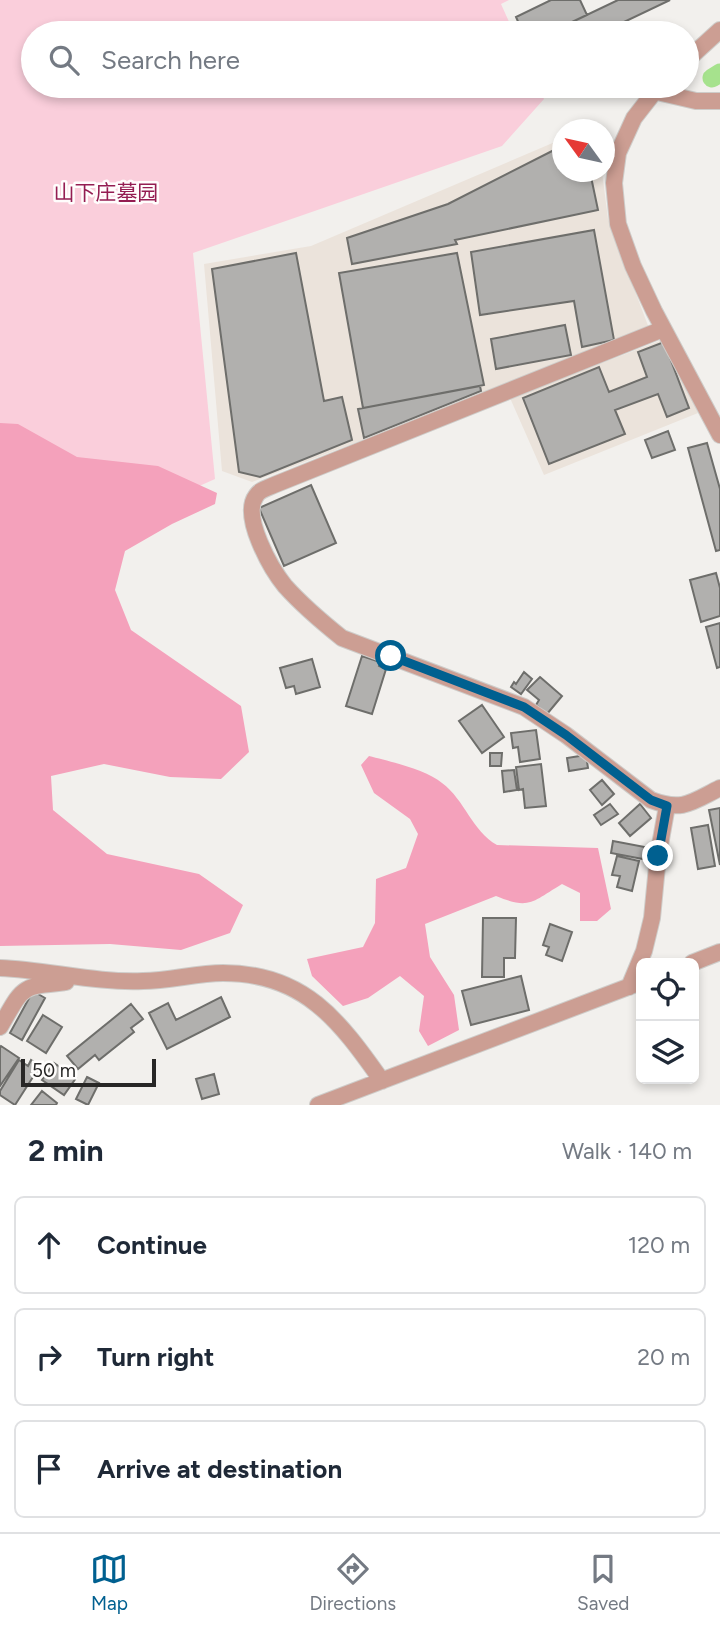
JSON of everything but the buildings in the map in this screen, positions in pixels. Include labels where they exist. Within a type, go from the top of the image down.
[{"type":"street","points":[[699,49],[720,30]]},
{"type":"street","points":[[649,98],[634,118],[618,153],[614,183],[618,224],[633,266],[663,329],[720,435]]},
{"type":"street","points":[[687,98],[696,101],[720,101]]},
{"type":"street","points":[[663,329],[274,485],[257,493],[251,506],[255,534],[283,584],[320,621],[342,638],[524,707],[566,735],[651,800],[667,806],[683,806],[720,788]]},
{"type":"street","points":[[318,1105],[635,985],[652,918],[658,856],[667,806]]},
{"type":"street","points":[[699,960],[720,953]]},
{"type":"street","points":[[0,968],[142,981],[223,973],[264,978],[289,985],[311,998],[332,1016],[382,1081]]},
{"type":"street","points":[[0,1027],[19,994],[31,986],[100,979]]},
{"type":"shaded area","points":[[552,143],[552,182],[603,182],[608,219],[650,331],[252,482],[222,471],[204,264],[311,246]]},
{"type":"shaded area","points":[[665,339],[698,413],[544,475],[510,398]]},
{"type":"shaded area","points":[[0,423],[18,424],[77,457],[158,466],[217,493],[215,504],[172,524],[125,551],[115,590],[131,630],[241,706],[249,752],[221,779],[170,777],[104,764],[51,776],[53,810],[107,854],[199,874],[243,905],[230,933],[181,950],[110,944],[0,946]]},
{"type":"shaded area","points":[[369,756],[407,766],[435,778],[457,798],[481,832],[497,845],[598,848],[611,909],[597,921],[580,921],[580,893],[562,884],[530,902],[516,903],[496,896],[425,924],[430,957],[454,995],[459,1030],[428,1046],[419,1031],[424,996],[400,976],[368,998],[343,1006],[312,976],[307,959],[363,947],[375,923],[376,879],[406,868],[418,834],[410,819],[374,793],[361,765]]},
{"type":"green space","name":"山下庄墓园","points":[[0,0],[509,0],[501,4],[509,21],[21,21],[21,98],[544,99],[502,146],[193,253],[215,479],[0,575]]},
{"type":"waterway","points":[[712,78],[720,73]]},
{"type":"route","points":[[391,656],[524,707],[566,735],[651,800],[667,806],[658,856]]}]
